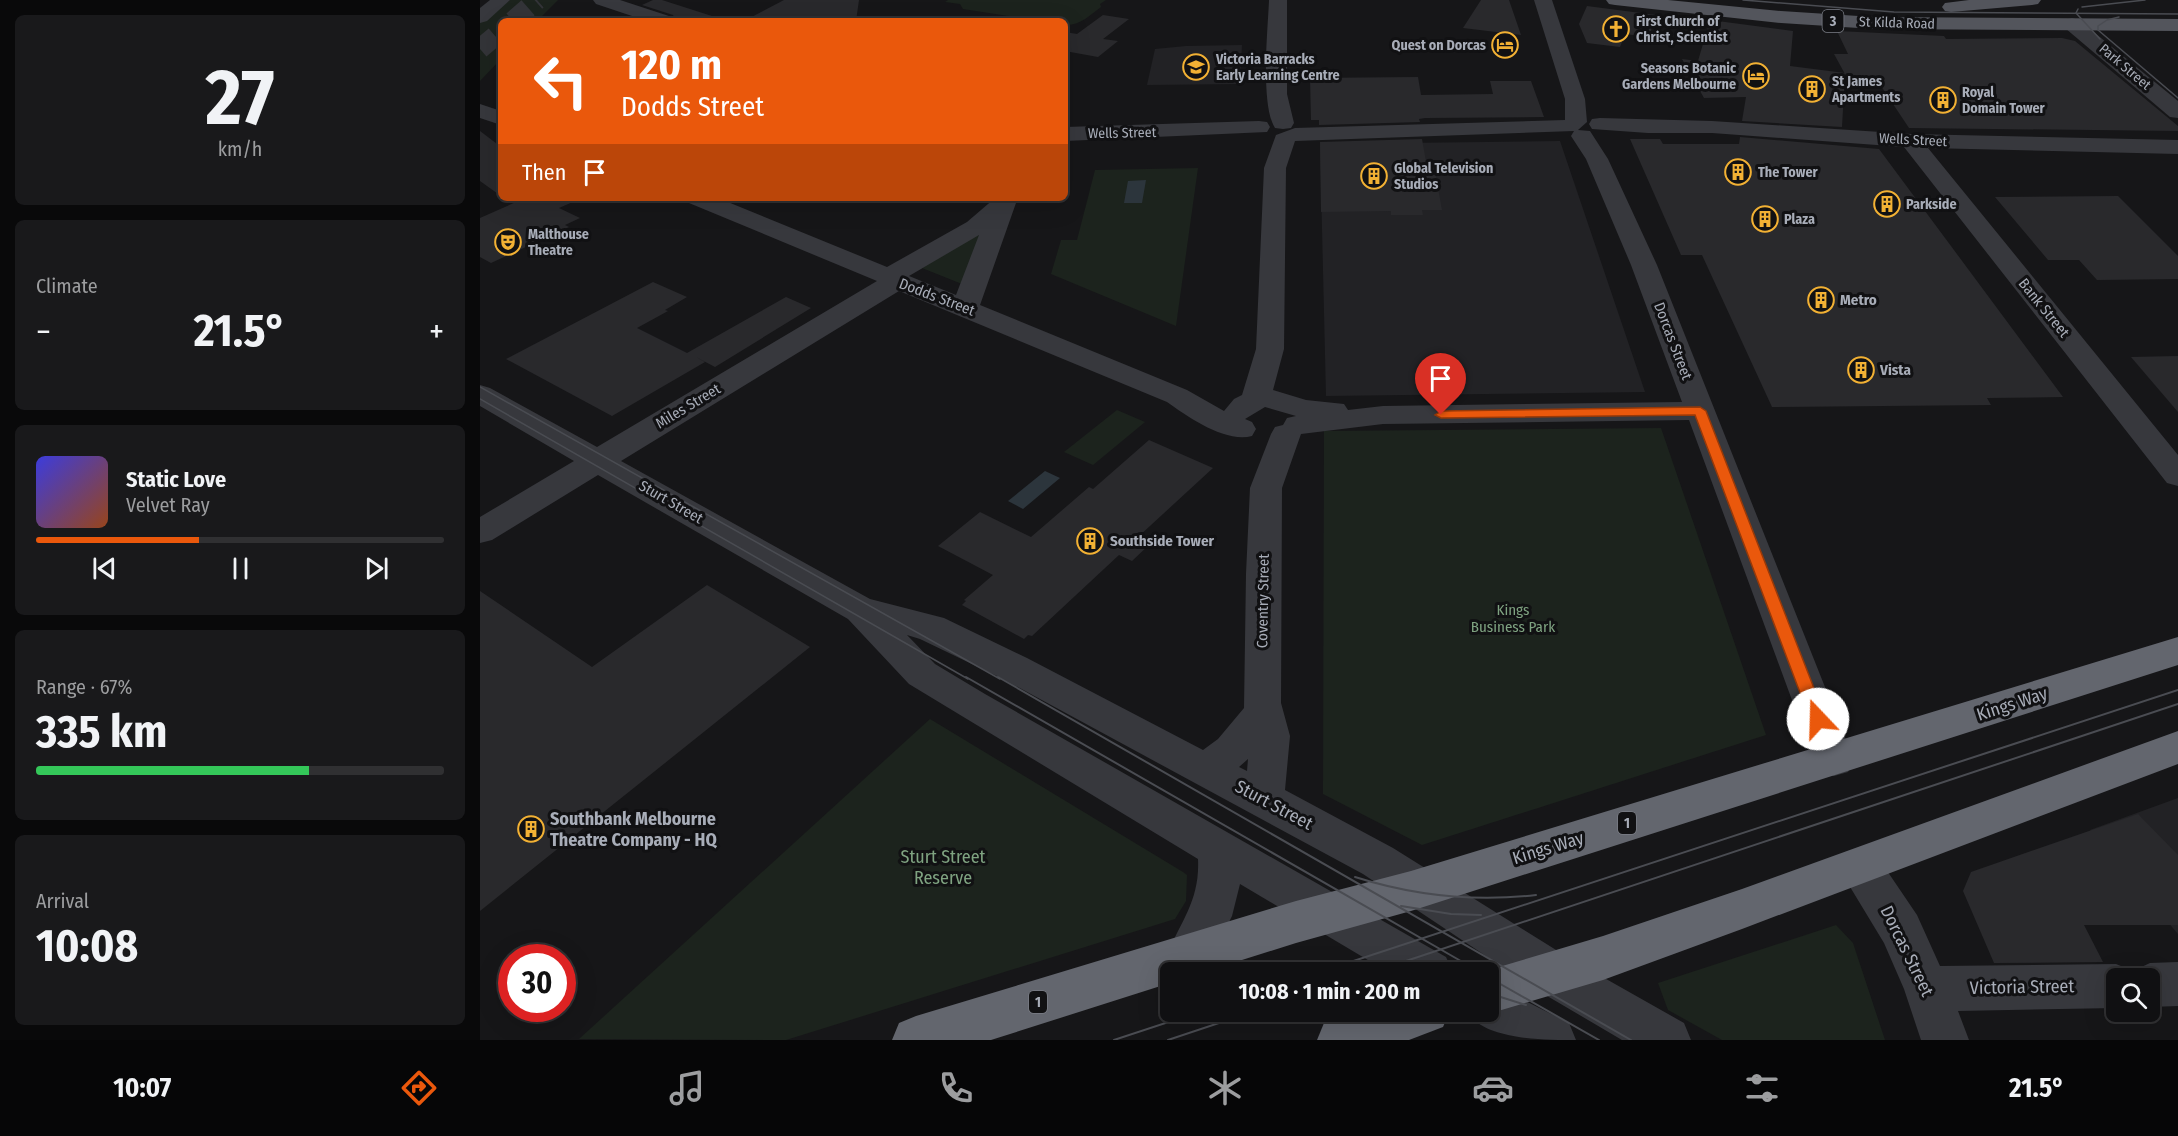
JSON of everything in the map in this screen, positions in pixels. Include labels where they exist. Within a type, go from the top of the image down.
[{"type":"highway","name":"Kings Way","points":[[916,1040],[1190,954],[1421,888],[2178,651]]},
{"type":"highway","points":[[1499,989],[1553,974],[1860,867],[2178,747]]},
{"type":"highway","points":[[1341,1040],[1394,1022]]},
{"type":"main road","name":"St Kilda Road","points":[[1615,0],[1863,22],[1995,25],[2066,16]]},
{"type":"main road","name":"St Kilda Road","points":[[1711,0],[1841,13],[2018,18],[2066,16],[2118,24],[2178,25]]},
{"type":"main road","name":"St Kilda Road","points":[[1885,6],[1938,7],[2032,0]]},
{"type":"main road","name":"St Kilda Road","points":[[1807,1],[1851,4]]},
{"type":"street","points":[[480,17],[501,0]]},
{"type":"street","points":[[602,0],[628,3],[659,18]]},
{"type":"street","points":[[1269,417],[1278,0]]},
{"type":"street","name":"Dorcas Street","points":[[1543,0],[1575,99],[1644,265],[1834,760]]},
{"type":"street","name":"Park Street","points":[[2066,16],[2178,112]]},
{"type":"street","name":"Park Street","points":[[2118,24],[2110,36],[2178,91]]},
{"type":"street","points":[[480,110],[498,118]]},
{"type":"street","name":"Wells Street","points":[[1068,134],[1528,129],[1589,132],[1648,127],[1712,127],[1911,141],[2178,147]]},
{"type":"street","name":"Bank Street","points":[[1911,141],[2178,476]]},
{"type":"street","name":"Dodds Street","points":[[704,201],[1177,396],[1203,413],[1269,417],[1700,411]]},
{"type":"street","name":"Miles Street","points":[[480,532],[976,227],[1004,201]]},
{"type":"street","name":"Miles Street","points":[[965,308],[1005,201]]},
{"type":"street","name":"Sturt Street","points":[[480,394],[861,610],[931,628],[1014,668],[1264,799],[1365,854],[1553,974],[1667,1040]]},
{"type":"street","name":"Coventry Street","points":[[1264,799],[1270,736],[1263,713],[1263,574],[1269,417]]},
{"type":"street","name":"Sturt Street","points":[[861,610],[922,674],[970,705],[1413,962]]},
{"type":"street","points":[[1206,770],[1232,750],[1263,713]]},
{"type":"street","points":[[1190,954],[1217,900],[1220,885],[1219,850]]},
{"type":"street","name":"Dorcas Street","points":[[1860,867],[1901,930],[1946,1040]]},
{"type":"street","points":[[2160,985],[2178,984]]},
{"type":"street","name":"Victoria Street","points":[[1927,989],[2106,986]]},
{"type":"street","points":[[1499,1011],[1552,1040]]},
{"type":"shaded area","name":"Victoria Barracks Early Learning Centre","points":[[1242,45],[1240,84],[1147,85],[1155,49]]},
{"type":"shaded area","points":[[1560,141],[1645,392],[1326,396],[1320,144]]},
{"type":"shaded area","points":[[1146,180],[1142,203],[1124,203],[1128,181]]},
{"type":"shaded area","points":[[1045,471],[1060,478],[1023,509],[1008,501]]},
{"type":"shaded area","points":[[2178,798],[2178,934],[2090,830]]},
{"type":"green space","points":[[510,0],[558,0],[540,18],[498,18],[498,62],[480,81],[480,23]]},
{"type":"green space","points":[[948,0],[1106,0],[1100,4],[1101,7],[1084,19],[1070,25],[1068,25],[1068,18],[1021,18],[963,9],[960,4],[945,2]]},
{"type":"green space","points":[[1198,168],[1176,326],[1051,274],[1061,240],[1077,240],[1095,170]]},
{"type":"green space","points":[[987,229],[967,286],[922,268]]},
{"type":"green space","points":[[1117,410],[1145,422],[1093,465],[1064,452]]},
{"type":"green space","name":"Kings Business Park","points":[[1661,428],[1766,735],[1422,845],[1323,794],[1324,431]]},
{"type":"green space","name":"Sturt Street Reserve","points":[[930,719],[1187,875],[1186,901],[1175,919],[786,1040],[579,1039]]},
{"type":"green space","points":[[1836,925],[1853,943],[1885,1040],[1722,1040],[1668,1010],[1658,983]]},
{"type":"building","points":[[653,0],[662,0],[715,17],[674,18],[673,15],[642,5]]},
{"type":"building","points":[[784,0],[859,0],[856,18],[750,18]]},
{"type":"building","points":[[1481,0],[1509,0],[1521,35],[1463,28]]},
{"type":"building","name":"First Church of Christ, Scientist","points":[[1587,6],[1656,15],[1649,37],[1625,34],[1620,47],[1587,43],[1579,24]]},
{"type":"building","points":[[1103,15],[1129,19],[1103,39],[1118,41],[1098,57],[1068,52],[1068,32],[1077,34]]},
{"type":"building","points":[[1710,20],[1793,31],[1790,66],[1845,73],[1842,127],[1742,121],[1746,97],[1704,98],[1682,59],[1698,61]]},
{"type":"building","points":[[1837,31],[1944,36],[1946,39],[2062,38],[2075,41],[2178,126],[2178,131],[1909,128],[1881,86],[1851,85],[1834,54],[1848,54]]},
{"type":"building","points":[[1418,77],[1421,95],[1493,94],[1490,81],[1531,81],[1544,117],[1425,118],[1419,119],[1420,122],[1319,125],[1319,120],[1311,120],[1310,78]]},
{"type":"building","points":[[480,131],[498,145],[498,194],[480,181]]},
{"type":"building","points":[[1740,137],[1879,149],[2063,397],[1987,398],[1991,405],[1772,407],[1702,255],[1681,255],[1630,139],[1660,139],[1663,144],[1739,144]]},
{"type":"building","name":"Global Television Studios","points":[[1422,139],[1427,167],[1434,166],[1442,210],[1422,210],[1423,215],[1391,215],[1391,211],[1321,212],[1320,142]]},
{"type":"building","points":[[2118,196],[2178,256],[2178,279],[2097,280],[2079,260],[2048,260],[1995,197]]},
{"type":"building","name":"Malthouse Theatre","points":[[518,201],[575,201],[559,208],[580,218],[565,225],[569,227],[491,263],[480,257],[480,218]]},
{"type":"building","points":[[653,282],[687,297],[665,310],[668,311],[637,328],[687,353],[786,297],[811,308],[715,367],[696,357],[705,362],[612,416],[506,359]]},
{"type":"building","points":[[2178,356],[2178,412],[2131,357]]},
{"type":"building","name":"Southside Tower","points":[[1149,440],[1213,468],[1138,537],[1151,543],[1132,561],[1119,555],[1032,636],[1028,635],[1024,639],[962,605],[966,601],[964,600],[993,575],[938,546],[980,512],[1031,537],[1089,487],[1093,489]]},
{"type":"building","name":"Southbank Melbourne Theatre Company - HQ","points":[[707,585],[810,647],[480,911],[480,591],[592,667]]},
{"type":"building","points":[[2138,814],[2178,855],[2178,925],[2084,925],[2103,962],[1994,963],[1963,891],[1971,872]]},
{"type":"tunnel","points":[[516,18],[537,0]]},
{"type":"tunnel","points":[[480,49],[498,34]]},
{"type":"tram line","points":[[1743,0],[1894,12],[2076,13]]},
{"type":"tram line","points":[[2082,7],[2145,0]]},
{"type":"tram line","points":[[2076,13],[2078,9]]},
{"type":"tram line","points":[[2076,13],[2178,14]]},
{"type":"tram line","points":[[2076,13],[2100,39]]},
{"type":"tram line","points":[[2119,17],[2107,20],[2098,26],[2098,30],[2178,98]]},
{"type":"tram line","points":[[480,387],[1000,679]]},
{"type":"tram line","points":[[480,399],[968,679]]},
{"type":"tram line","points":[[966,677],[1422,939]]},
{"type":"tram line","points":[[998,677],[1442,932]]},
{"type":"tram line","points":[[1442,932],[2178,690]]},
{"type":"tram line","points":[[1461,943],[2178,704]]},
{"type":"tram line","points":[[1355,877],[1400,889],[1445,896],[1490,898],[1536,895]]},
{"type":"tram line","points":[[1401,906],[1451,914],[1481,915]]},
{"type":"tram line","points":[[1422,939],[1442,932]]},
{"type":"tram line","points":[[1442,932],[1461,943]]},
{"type":"tram line","points":[[1350,962],[1422,939]]},
{"type":"tram line","points":[[1422,939],[1441,949]]},
{"type":"tram line","points":[[1441,949],[1461,943]]},
{"type":"tram line","points":[[1461,943],[1631,1040]]},
{"type":"tram line","points":[[1403,962],[1441,949]]},
{"type":"tram line","points":[[1441,949],[1463,962]]},
{"type":"tram line","points":[[1499,983],[1599,1040]]},
{"type":"tram line","points":[[1499,996],[1526,1005]]},
{"type":"tram line","points":[[1114,1040],[1169,1022]]},
{"type":"tram line","points":[[1168,1040],[1222,1022]]},
{"type":"place","name":"First Church of Christ, Scientist","points":[[1616,29]]},
{"type":"place","name":"Quest on Dorcas","points":[[1505,45]]},
{"type":"place","name":"Victoria Barracks Early Learning Centre","points":[[1196,67]]},
{"type":"place","name":"Seasons Botanic Gardens Melbourne","points":[[1756,76]]},
{"type":"place","name":"St James Apartments","points":[[1812,89]]},
{"type":"place","name":"Royal Domain Tower","points":[[1943,100]]},
{"type":"place","name":"The Tower","points":[[1738,172]]},
{"type":"place","name":"Global Television Studios","points":[[1374,176]]},
{"type":"place","name":"Parkside","points":[[1887,204]]},
{"type":"place","name":"Plaza","points":[[1765,219]]},
{"type":"place","name":"Malthouse Theatre","points":[[508,242]]},
{"type":"place","name":"Metro","points":[[1821,300]]},
{"type":"place","name":"Vista","points":[[1861,370]]},
{"type":"place","name":"Southside Tower","points":[[1090,541]]},
{"type":"place","name":"Southbank Melbourne Theatre Company - HQ","points":[[531,829]]},
{"type":"route","points":[[1441,415],[1700,411],[1818,719]]}]
